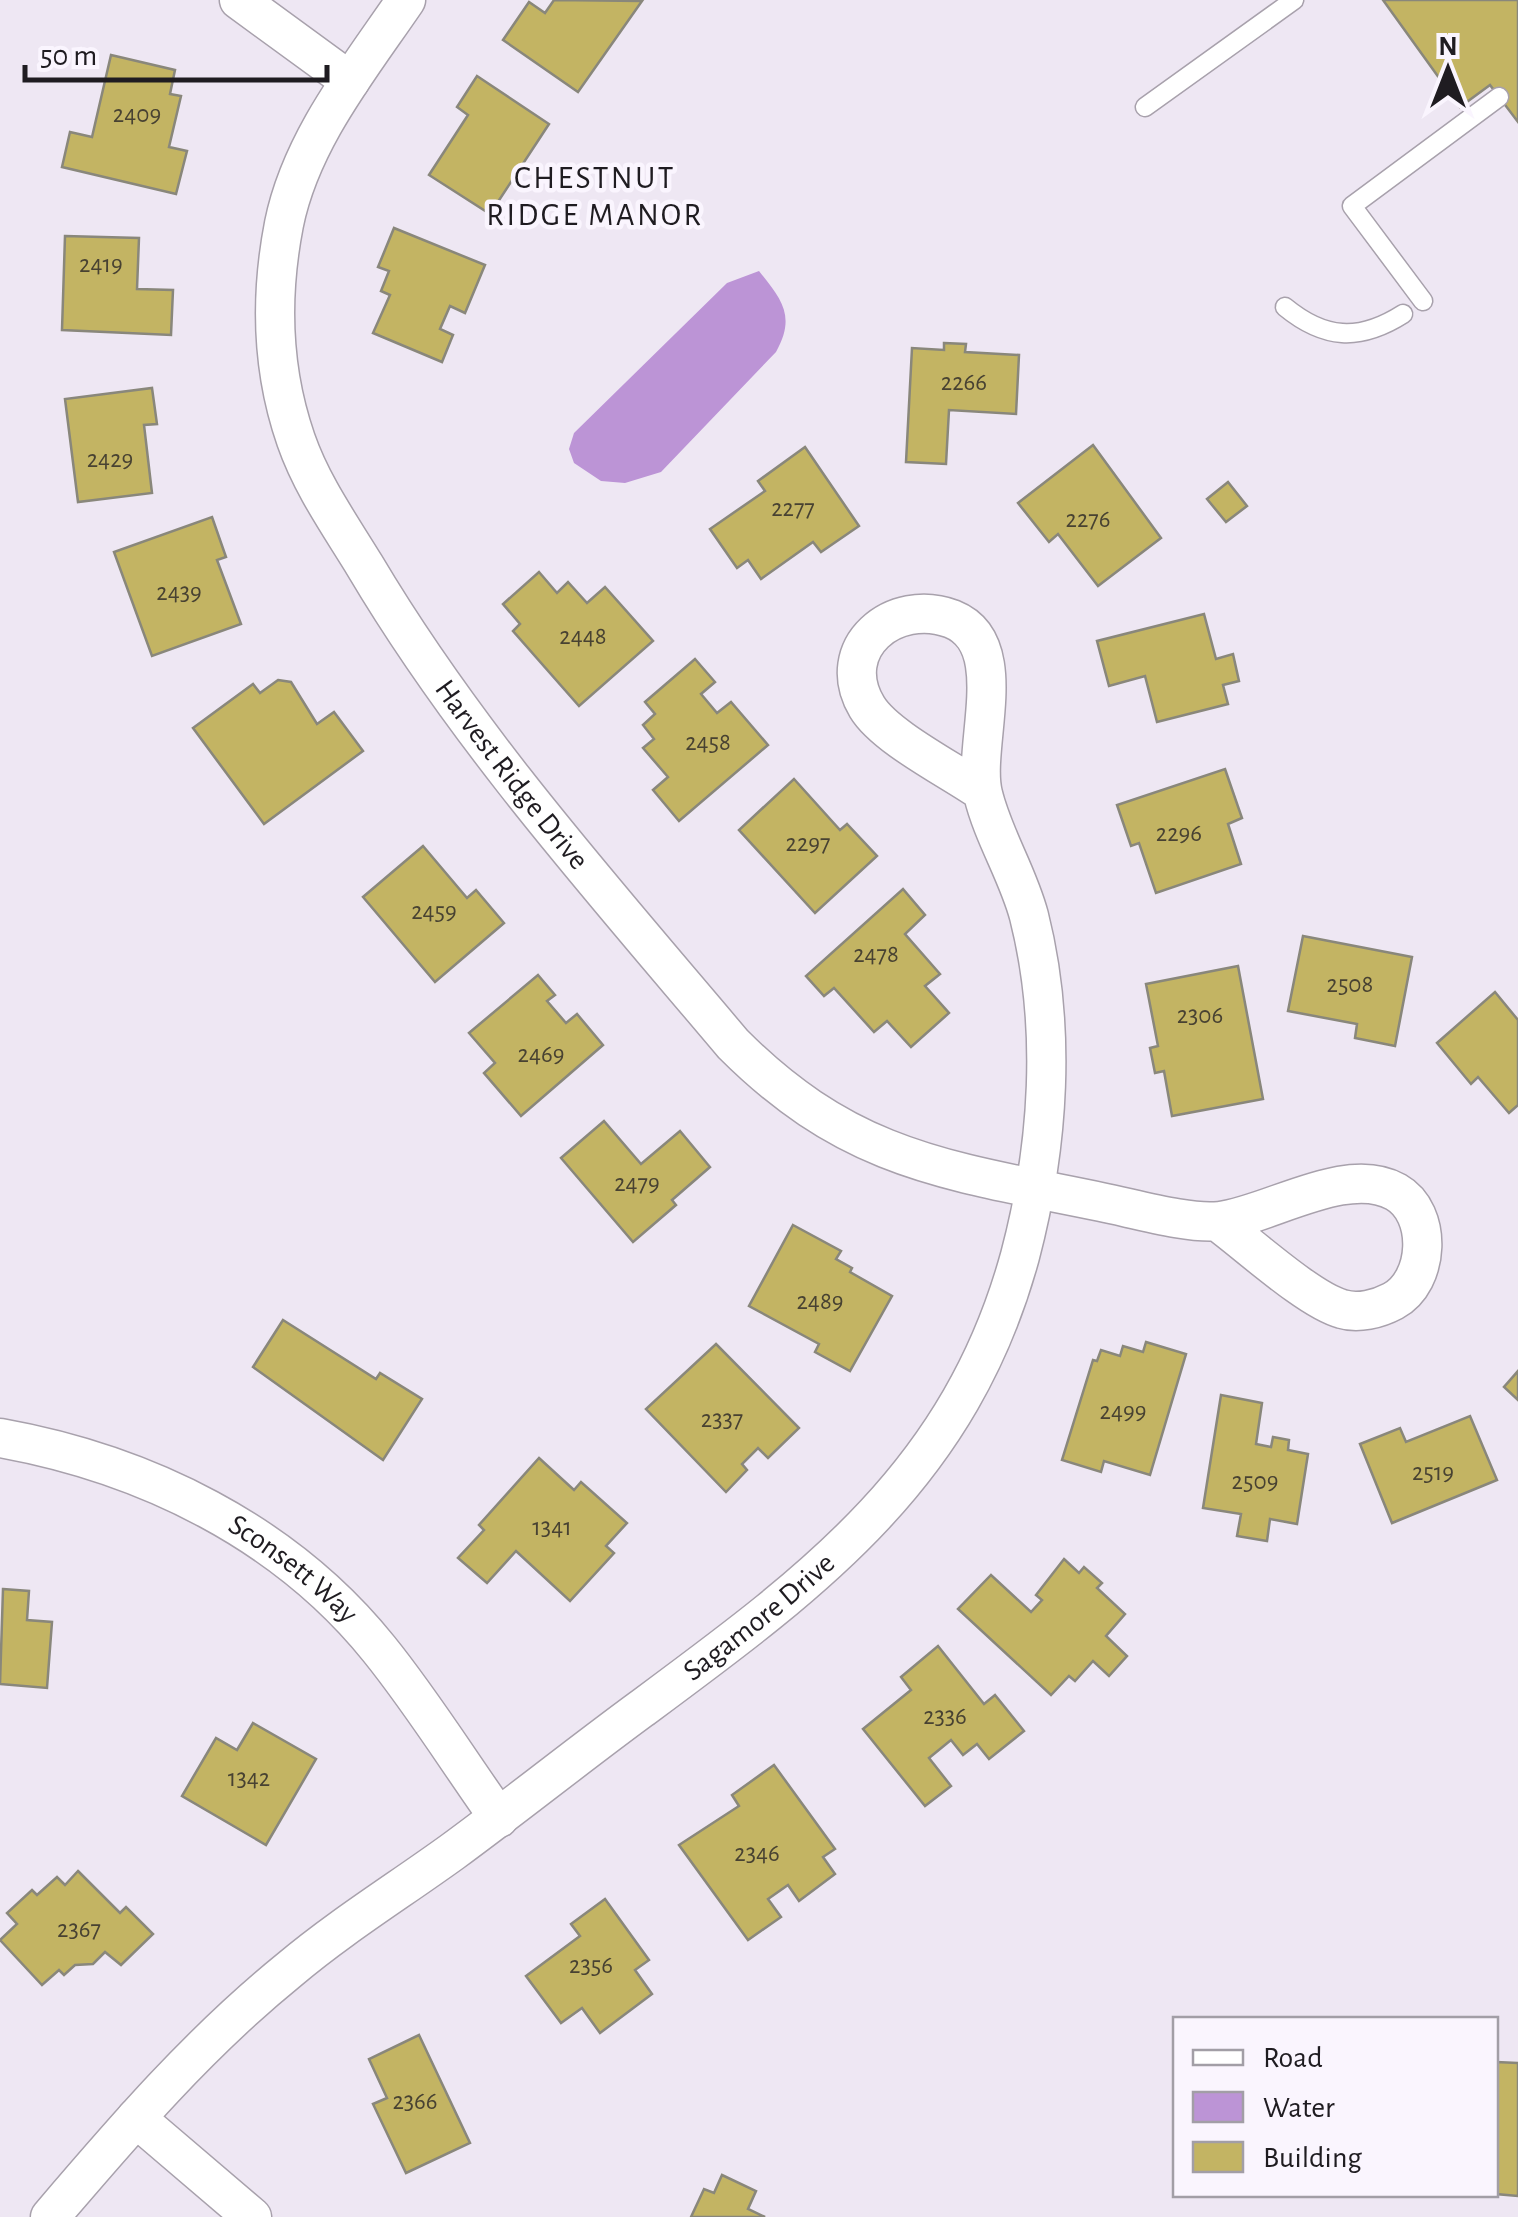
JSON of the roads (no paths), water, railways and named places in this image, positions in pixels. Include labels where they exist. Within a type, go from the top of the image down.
[{"type":"street","points":[[239,0],[350,81]]},
{"type":"street","name":"Harvest Ridge Drive","points":[[406,0],[315,140],[284,224],[276,290],[276,358],[296,440],[312,476],[412,645],[681,982],[770,1081],[814,1115],[906,1159],[1034,1188],[1218,1222],[1342,1310],[1380,1308],[1399,1298],[1420,1266],[1422,1246],[1412,1208],[1398,1192],[1377,1185],[1339,1187],[1218,1222]]},
{"type":"street","name":"Sagamore Drive","points":[[50,2217],[197,2051],[291,1968],[498,1818],[794,1594],[890,1502],[958,1406],[981,1362],[1009,1292],[1044,1128],[1047,1050],[1029,914],[982,791],[984,660],[977,637],[962,623],[935,613],[908,612],[884,623],[868,638],[860,659],[864,704],[879,722],[982,791]]},
{"type":"street","name":"Sconsett Way","points":[[0,1438],[54,1448],[147,1478],[234,1522],[315,1584],[378,1648],[498,1818]]},
{"type":"street","points":[[136,2118],[252,2217]]},
{"type":"lane","points":[[1145,107],[1294,0]]},
{"type":"lane","points":[[1422,301],[1352,206],[1499,97]]},
{"type":"lane","points":[[1285,307],[1313,330],[1350,332],[1383,327],[1403,314]]},
{"type":"water","points":[[759,271],[784,309],[785,328],[776,352],[661,472],[625,483],[601,481],[574,463],[569,449],[574,433],[727,283]]},
{"type":"district","name":"CHESTNUT RIDGE MANOR","points":[[595,196]]}]
